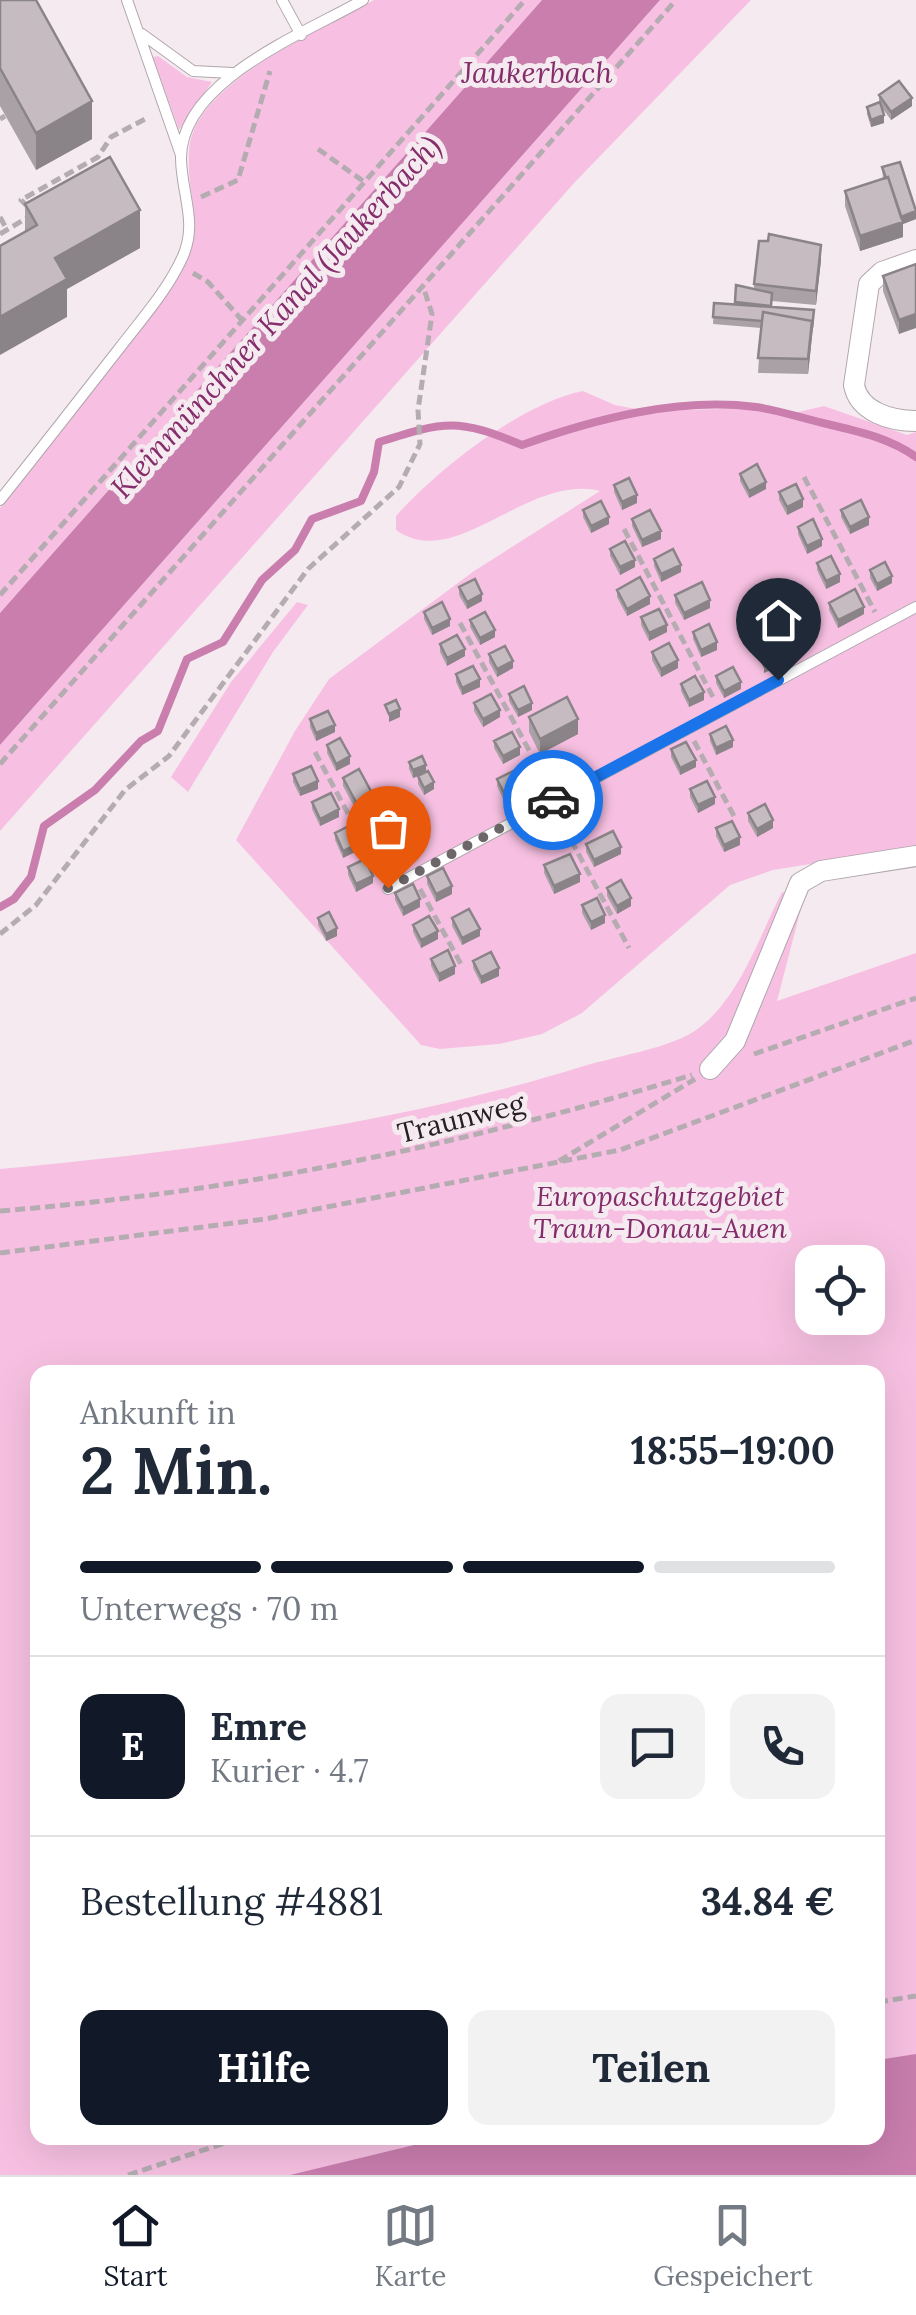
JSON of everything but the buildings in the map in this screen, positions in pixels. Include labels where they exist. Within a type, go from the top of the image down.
[{"type":"street","points":[[916,260],[882,272],[869,284],[863,298],[854,385],[856,396],[868,409],[916,421]]},
{"type":"street","points":[[710,1070],[735,1041],[800,883],[820,871],[916,856]]},
{"type":"lane","points":[[0,500],[145,315],[178,264],[190,235],[181,158],[127,0]]},
{"type":"lane","points":[[282,0],[301,36]]},
{"type":"lane","points":[[181,158],[199,110],[232,72],[363,0]]},
{"type":"lane","points":[[138,29],[172,60],[193,71],[232,72]]},
{"type":"lane","points":[[388,888],[916,607]]},
{"type":"path","points":[[0,595],[525,0]]},
{"type":"path","points":[[0,764],[676,0]]},
{"type":"path","points":[[188,203],[238,180],[276,49]]},
{"type":"path","points":[[100,167],[26,209],[21,200],[98,157],[111,137],[166,109]]},
{"type":"path","points":[[318,149],[363,181]]},
{"type":"path","points":[[0,234],[40,211]]},
{"type":"path","points":[[0,217],[7,230]]},
{"type":"path","points":[[178,264],[208,282],[242,319]]},
{"type":"path","points":[[0,934],[36,905],[126,790],[168,756],[308,569],[399,488],[420,444],[418,410],[432,314],[423,286]]},
{"type":"path","points":[[804,478],[882,625]]},
{"type":"path","points":[[624,530],[721,711]]},
{"type":"path","points":[[460,623],[629,948]]},
{"type":"path","points":[[688,728],[734,818]]},
{"type":"path","points":[[315,752],[388,888]]},
{"type":"path","points":[[413,875],[462,966]]},
{"type":"path","points":[[748,1056],[916,998]]},
{"type":"path","points":[[0,1253],[266,1218],[620,1150],[916,1040]]},
{"type":"path","points":[[556,1162],[710,1070]]},
{"type":"path","name":"Traunweg","points":[[0,1211],[240,1186],[414,1152],[710,1070]]},
{"type":"path","points":[[885,2001],[916,1996]]},
{"type":"path","points":[[128,2175],[219,2145]]},
{"type":"green space","points":[[374,0],[542,0],[0,613],[0,508],[185,265],[193,231],[189,151],[196,126],[212,103],[263,61]]},
{"type":"green space","points":[[660,0],[751,0],[575,182],[0,831],[0,745]]},
{"type":"green space","points":[[158,56],[187,77],[212,82],[179,130],[153,57]]},
{"type":"green space","points":[[583,391],[615,405],[646,411],[755,408],[782,416],[824,406],[907,435],[916,432],[916,847],[773,870],[730,885],[582,1013],[542,1034],[499,1044],[440,1049],[421,1045],[236,840],[295,731],[329,679],[474,571],[600,491],[573,489],[546,496],[443,540],[419,540],[396,530],[396,516],[434,478],[482,440],[534,409]]},
{"type":"green space","points":[[297,602],[308,605],[273,652],[188,792],[171,777],[231,682]]},
{"type":"green space","name":"Europaschutzgebiet Traun-Donau-Auen","points":[[782,892],[804,897],[777,1001],[916,953],[916,2175],[0,2175],[0,1169],[222,1144],[368,1120],[512,1087],[670,1043],[709,1020],[735,987]]},
{"type":"water","name":"Jaukerbach","points":[[542,0],[660,0],[0,745],[0,613]]},
{"type":"water","points":[[916,2054],[916,2175],[290,2175],[414,2145],[885,2145],[885,2059]]},
{"type":"waterway","points":[[0,907],[14,899],[31,877],[44,826],[95,790],[141,741],[158,731],[187,659],[223,642],[262,580],[295,550],[312,519],[361,501],[374,472],[379,442],[451,426],[482,430],[522,445],[637,412],[727,405],[764,408],[860,432],[916,457]]},
{"type":"way so far","points":[[388,888],[553,800]]},
{"type":"route","points":[[553,800],[778,680]]},
{"type":"water label","name":"Kleinmünchner Kanal (Jaukerbach)","points":[[276,317]]}]
